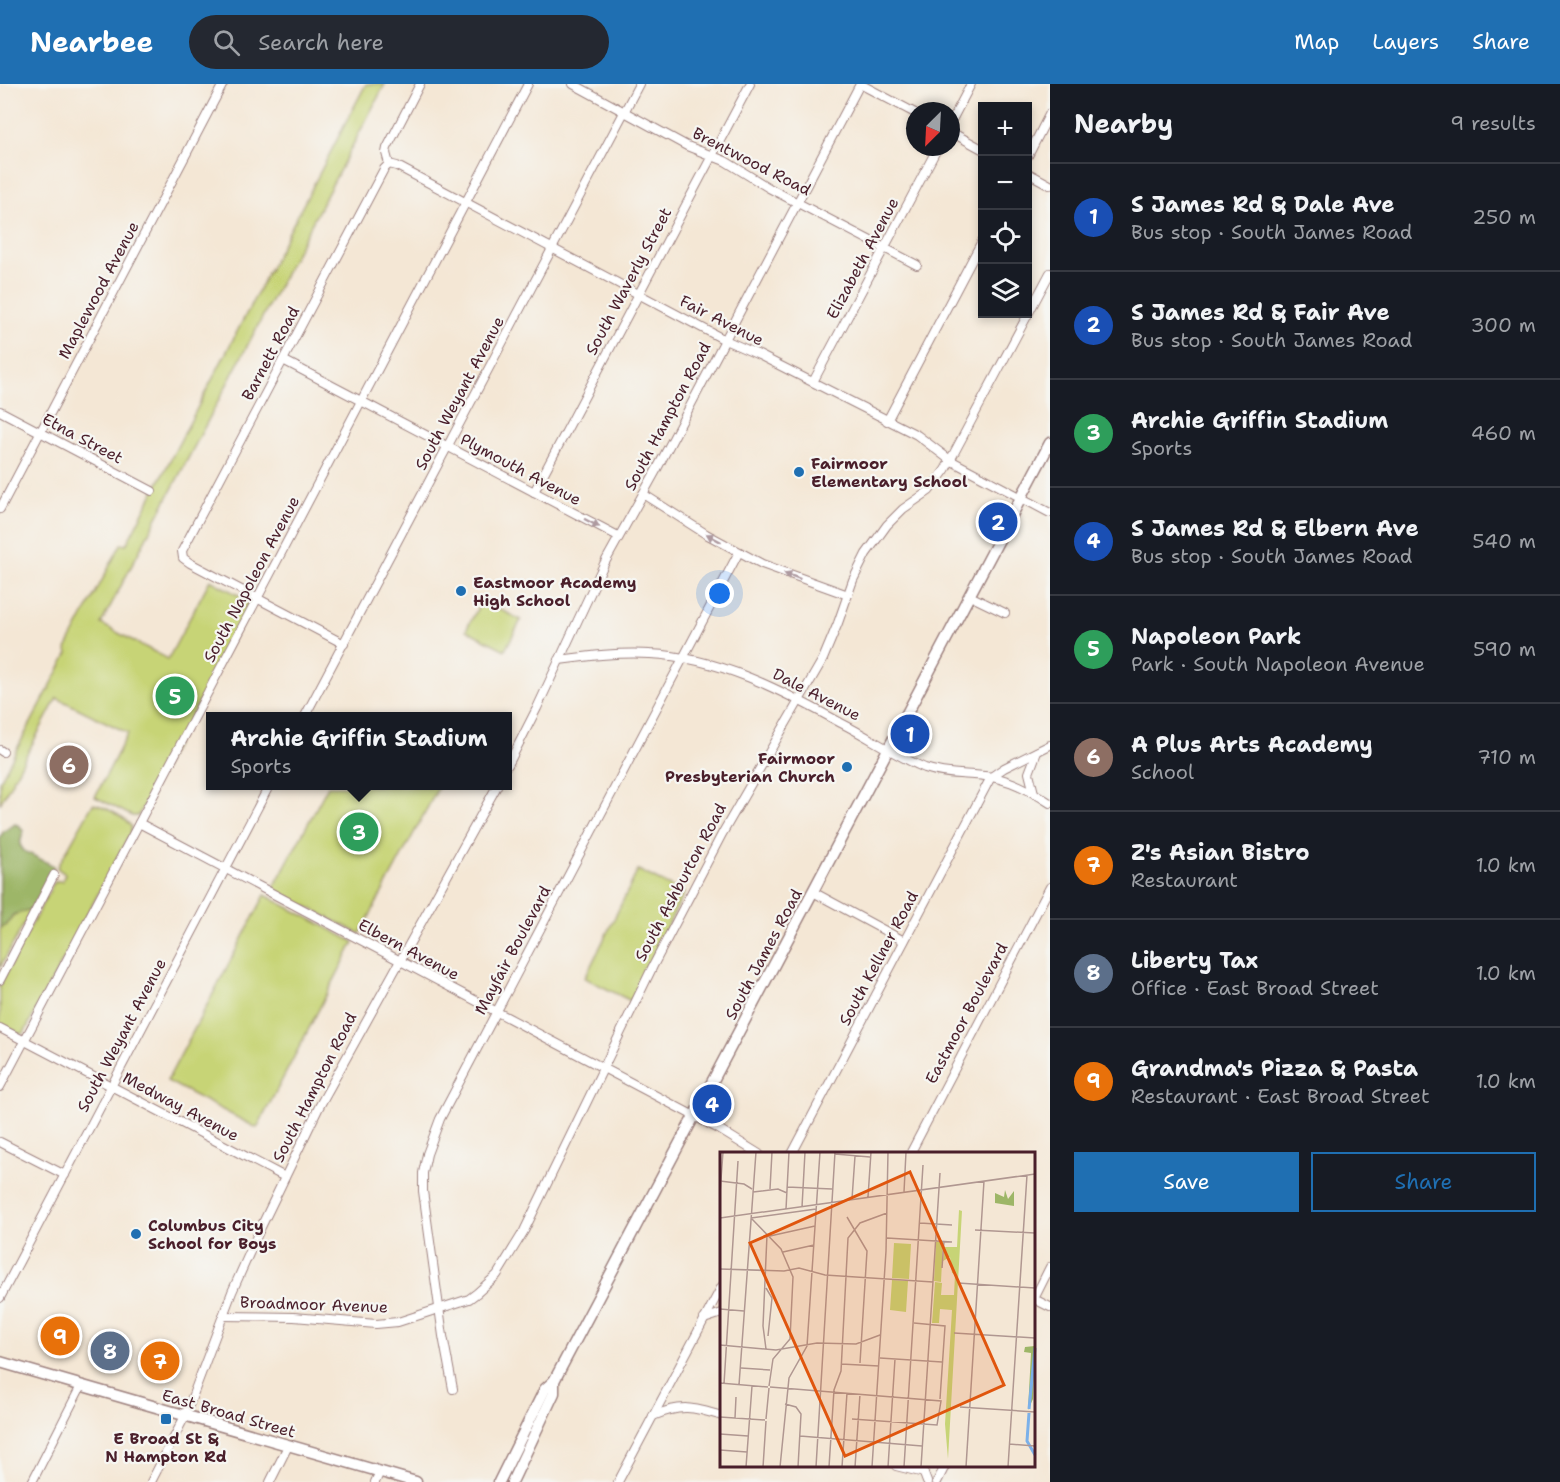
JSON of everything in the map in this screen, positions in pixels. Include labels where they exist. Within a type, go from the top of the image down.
[{"type":"main road","name":"South James Road","points":[[512,1482],[554,1393],[554,1382],[1050,443]]},
{"type":"main road","name":"East Broad Street","points":[[0,1362],[288,1446],[377,1477],[416,1482]]},
{"type":"main road","points":[[499,1482],[544,1389],[554,1382]]},
{"type":"street","name":"Maplewood Avenue","points":[[0,509],[224,84]]},
{"type":"street","points":[[389,164],[386,153],[420,84]]},
{"type":"street","name":"South Napoleon Avenue","points":[[0,1087],[528,84]]},
{"type":"street","name":"Brentwood Road","points":[[573,84],[625,110],[687,146],[712,155],[769,188],[798,201],[917,265]]},
{"type":"street","name":"South Weyant Avenue","points":[[308,712],[639,84]]},
{"type":"street","name":"South Waverly Street","points":[[534,492],[750,84]]},
{"type":"street","points":[[860,84],[906,108]]},
{"type":"street","name":"South Hampton Road","points":[[512,756],[537,708],[618,536],[643,494],[860,84]]},
{"type":"street","points":[[960,105],[971,84]]},
{"type":"street","points":[[1032,148],[1050,113]]},
{"type":"street","points":[[960,137],[978,147]]},
{"type":"street","name":"Elizabeth Avenue","points":[[813,382],[933,156]]},
{"type":"street","name":"Fair Avenue","points":[[389,164],[397,166],[725,340],[917,435],[950,460],[1050,513]]},
{"type":"street","name":"Barnett Road","points":[[257,599],[190,563],[183,558],[182,551],[384,169],[389,164]]},
{"type":"street","points":[[1032,175],[1050,185]]},
{"type":"street","points":[[887,421],[978,249]]},
{"type":"street","name":"South Ashburton Road","points":[[439,1310],[477,1293],[497,1275],[507,1261],[524,1231],[652,966],[722,834],[828,648],[863,559],[882,531],[903,509],[929,491],[938,481],[1050,273]]},
{"type":"street","name":"Plymouth Avenue","points":[[283,360],[618,536]]},
{"type":"street","name":"Etna Street","points":[[0,411],[152,491]]},
{"type":"street","points":[[643,494],[739,552],[794,577],[848,595]]},
{"type":"street","name":"Mayfair Boulevard","points":[[453,1389],[439,1310],[423,1191],[423,1173],[427,1154],[440,1119],[739,552]]},
{"type":"street","points":[[970,596],[1005,613]]},
{"type":"street","points":[[257,599],[344,644]]},
{"type":"street","name":"Dale Avenue","points":[[559,660],[630,653],[683,658],[741,675],[798,701],[913,763],[942,773],[991,777],[1011,782],[1050,803]]},
{"type":"street","points":[[991,777],[1050,745]]},
{"type":"street","points":[[1034,793],[1029,773],[1037,752]]},
{"type":"street","name":"South Kellner Road","points":[[793,1152],[991,777]]},
{"type":"street","name":"South Weyant Avenue","points":[[0,1298],[267,790]]},
{"type":"street","name":"South Hampton Road","points":[[151,1482],[185,1416],[223,1316],[285,1177],[324,1097],[495,790]]},
{"type":"street","name":"Elbern Avenue","points":[[139,823],[695,1116],[756,1152]]},
{"type":"street","points":[[0,980],[54,875]]},
{"type":"street","name":"Eastmoor Boulevard","points":[[911,1152],[1050,887]]},
{"type":"street","points":[[813,892],[904,941]]},
{"type":"street","name":"Medway Avenue","points":[[0,1028],[285,1177]]},
{"type":"street","points":[[0,1142],[65,1175]]},
{"type":"street","points":[[1035,1297],[1050,1267]]},
{"type":"street","points":[[618,1482],[720,1290]]},
{"type":"street","points":[[1035,1300],[1050,1307]]},
{"type":"street","name":"Broadmoor Avenue","points":[[223,1316],[294,1317],[376,1324],[398,1322],[439,1310]]},
{"type":"street","points":[[704,1319],[720,1314]]},
{"type":"street","points":[[32,1482],[81,1386]]},
{"type":"street","points":[[653,1416],[682,1407],[697,1408],[720,1415]]},
{"type":"street","points":[[270,1482],[288,1446]]},
{"type":"street","points":[[900,1467],[924,1474]]},
{"type":"street","points":[[937,1482],[944,1467]]},
{"type":"green space","points":[[366,84],[385,84],[101,624],[168,659],[210,580],[246,599],[249,607],[138,816],[132,816],[95,797],[128,733],[57,698],[0,804],[0,781],[68,653],[66,649],[121,544],[126,545]]},
{"type":"green space","points":[[482,600],[521,620],[505,650],[466,630]]},
{"type":"green space","points":[[326,790],[437,790],[360,934],[273,889]]},
{"type":"green space","points":[[93,804],[108,809],[123,819],[131,826],[131,832],[24,1033],[20,1034],[0,1024],[0,985],[53,884],[56,881],[62,881],[65,874],[57,868]]},
{"type":"green space","points":[[15,824],[23,831],[20,845],[24,851],[54,866],[32,909],[13,915],[6,925],[0,928],[0,837],[4,831]]},
{"type":"green space","points":[[638,870],[684,893],[631,1001],[585,978]]},
{"type":"green space","points":[[265,895],[354,942],[257,1128],[167,1081]]},
{"type":"green space","points":[[32,909],[0,968],[0,928],[6,925],[13,915]]},
{"type":"place","name":"Fairmoor Elementary School","points":[[799,472]]},
{"type":"place","name":"S James Rd & Fair Ave","points":[[998,522]]},
{"type":"place","name":"Eastmoor Academy High School","points":[[461,591]]},
{"type":"place","name":"Napoleon Park","points":[[175,696]]},
{"type":"place","name":"S James Rd & Dale Ave","points":[[910,734]]},
{"type":"place","name":"A Plus Arts Academy","points":[[69,765]]},
{"type":"place","name":"Fairmoor Presbyterian Church","points":[[847,767]]},
{"type":"place","name":"Archie Griffin Stadium","points":[[359,832]]},
{"type":"place","name":"S James Rd & Elbern Ave","points":[[712,1104]]},
{"type":"place","name":"Columbus City School for Boys","points":[[136,1234]]},
{"type":"place","name":"Grandma's Pizza & Pasta","points":[[60,1336]]},
{"type":"place","name":"Liberty Tax","points":[[110,1351]]},
{"type":"place","name":"Z's Asian Bistro","points":[[160,1361]]},
{"type":"place","name":"E Broad St & N Hampton Rd","points":[[166,1419]]}]
